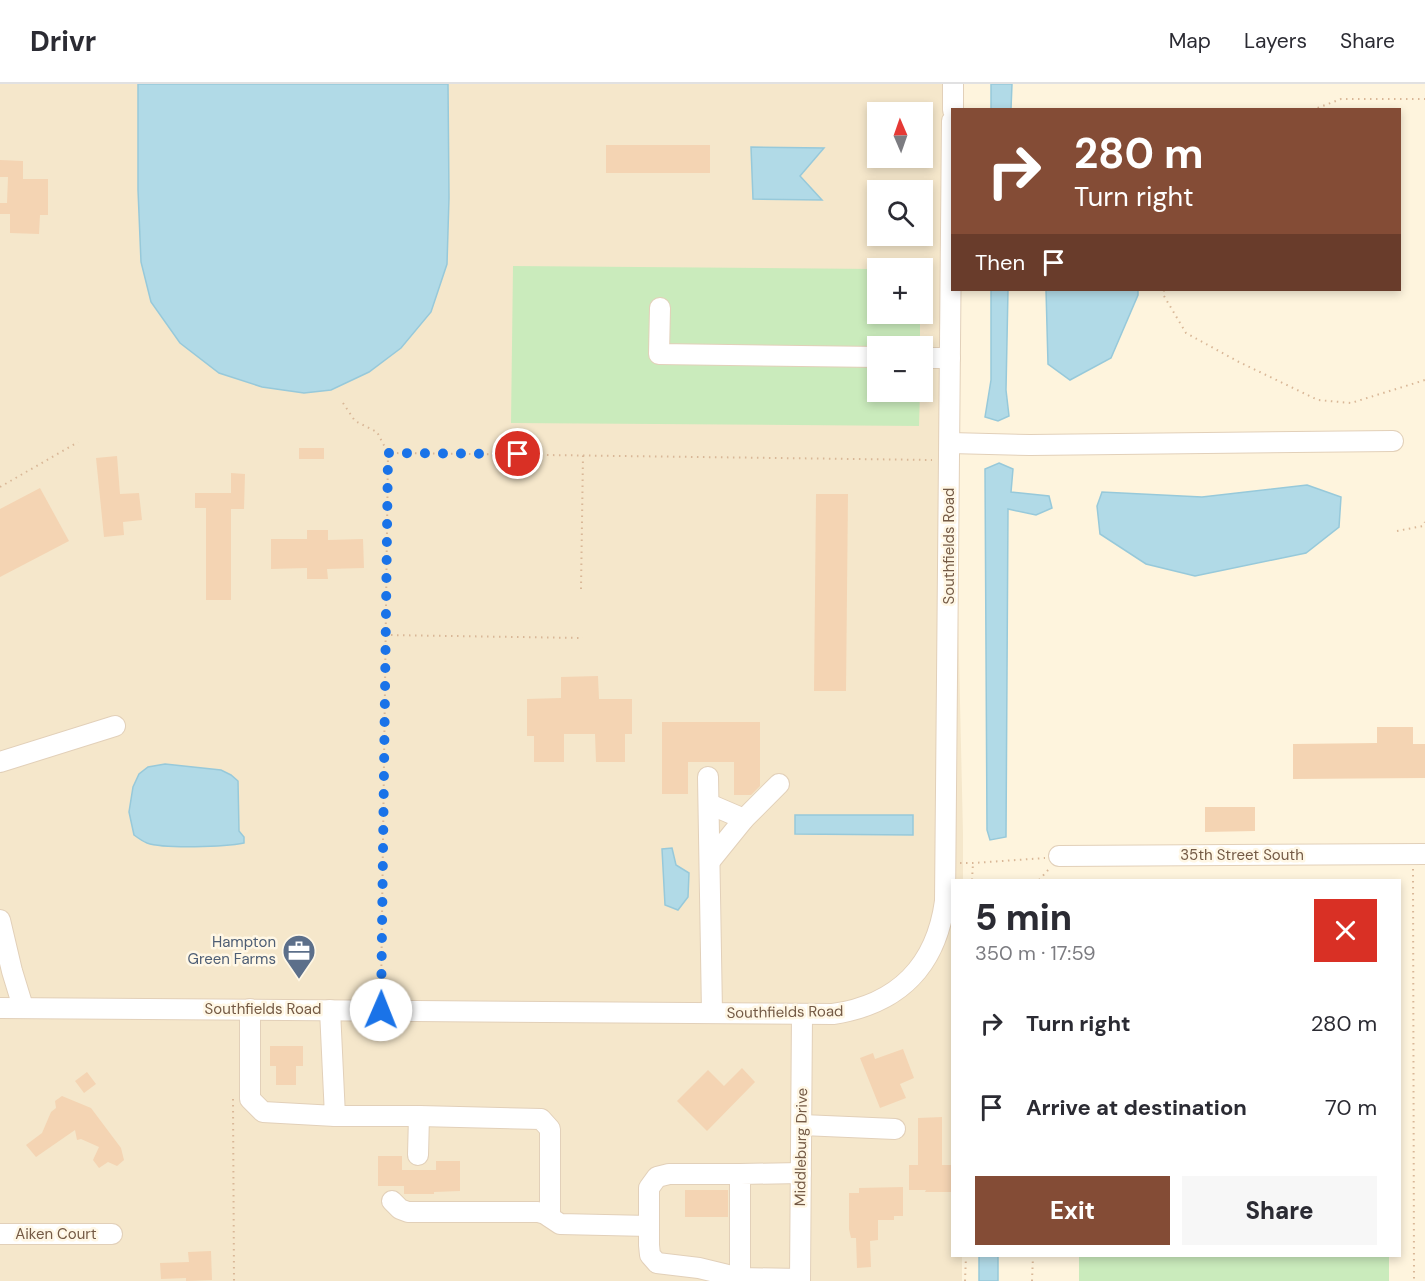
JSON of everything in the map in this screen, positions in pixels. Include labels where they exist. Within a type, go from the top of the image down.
[{"type":"street","points":[[953,84],[953,108]]},
{"type":"street","name":"Southfields Road","points":[[0,1008],[833,1014],[871,1005],[903,985],[928,956],[937,938],[943,920],[945,901],[951,240]]},
{"type":"street","points":[[660,308],[659,354],[867,357]]},
{"type":"street","points":[[933,358],[950,358]]},
{"type":"street","points":[[950,452],[1030,445],[1393,441]]},
{"type":"street","points":[[0,762],[115,726]]},
{"type":"street","points":[[708,777],[712,1013]]},
{"type":"street","points":[[710,861],[744,819],[779,784]]},
{"type":"street","points":[[709,804],[744,819]]},
{"type":"street","name":"35th Street South","points":[[1059,856],[1419,854]]},
{"type":"street","points":[[0,920],[23,1007]]},
{"type":"street","points":[[250,1009],[250,1099],[263,1112],[335,1116],[541,1119],[550,1129],[550,1217]]},
{"type":"street","points":[[330,1010],[335,1116]]},
{"type":"street","name":"Middleburg Drive","points":[[800,1280],[802,1014]]},
{"type":"street","points":[[418,1155],[419,1116]]},
{"type":"street","points":[[802,1125],[896,1129]]},
{"type":"street","points":[[800,1280],[740,1278],[699,1268],[657,1263],[650,1255],[649,1188],[657,1177],[669,1174],[801,1173]]},
{"type":"street","points":[[740,1174],[740,1278]]},
{"type":"street","points":[[392,1201],[400,1209],[408,1212],[538,1212],[560,1224],[649,1226]]},
{"type":"street","name":"Aiken Court","points":[[0,1234],[112,1234]]},
{"type":"path","points":[[1317,108],[1341,99],[1425,99]]},
{"type":"path","points":[[1164,291],[1164,296],[1186,333],[1239,362],[1318,400],[1351,403],[1425,380]]},
{"type":"path","points":[[343,403],[355,421],[377,432],[388,453],[381,1010]]},
{"type":"path","points":[[0,487],[78,442]]},
{"type":"path","points":[[388,453],[583,455],[950,452]]},
{"type":"path","points":[[581,589],[583,455]]},
{"type":"path","points":[[1397,531],[1423,526],[1425,522]]},
{"type":"path","points":[[385,635],[582,638]]},
{"type":"path","points":[[1414,1281],[1419,854]]},
{"type":"path","points":[[946,862],[973,863],[1059,856]]},
{"type":"path","points":[[972,879],[973,863]]},
{"type":"path","points":[[233,1092],[234,1281]]},
{"type":"path","points":[[965,1281],[966,1257]]},
{"type":"path","points":[[1032,1281],[1033,1257]]},
{"type":"shaded area","points":[[0,84],[946,84],[963,834],[963,879],[951,879],[951,1257],[962,1257],[962,1281],[0,1281]]},
{"type":"green space","points":[[513,266],[867,269],[867,324],[920,324],[920,336],[867,336],[867,402],[920,402],[919,426],[511,423]]},
{"type":"green space","points":[[1079,1257],[1389,1257],[1389,1281],[1079,1281]]},
{"type":"water","points":[[138,84],[448,84],[447,264],[431,312],[401,348],[369,372],[331,390],[304,393],[262,387],[219,373],[180,343],[151,302],[141,262]]},
{"type":"water","points":[[991,84],[1012,84],[1011,108],[991,108]]},
{"type":"water","points":[[751,147],[824,148],[800,176],[822,200],[753,199]]},
{"type":"water","points":[[991,291],[1008,291],[1006,390],[1009,416],[998,421],[985,417],[991,380]]},
{"type":"water","points":[[1046,291],[1138,291],[1111,358],[1070,380],[1048,364]]},
{"type":"water","points":[[999,463],[1013,469],[1011,492],[1049,496],[1052,508],[1036,515],[1008,509],[1006,837],[990,840],[987,830],[985,469]]},
{"type":"water","points":[[1307,485],[1341,497],[1339,527],[1306,553],[1195,576],[1146,564],[1100,534],[1097,506],[1102,492],[1202,497]]},
{"type":"water","points":[[165,764],[221,770],[238,781],[239,831],[244,837],[244,843],[180,847],[147,843],[134,835],[129,812],[133,787],[139,774],[148,767]]},
{"type":"water","points":[[795,815],[913,815],[913,835],[795,834]]},
{"type":"water","points":[[672,848],[676,865],[689,873],[688,897],[678,910],[665,905],[662,849]]},
{"type":"water","points":[[979,1257],[998,1257],[998,1281],[979,1281]]},
{"type":"building","points":[[606,145],[710,145],[710,173],[606,173]]},
{"type":"building","points":[[0,160],[23,161],[23,179],[48,179],[48,215],[40,215],[39,234],[10,233],[10,214],[0,214],[0,203],[7,203],[8,177],[0,177]]},
{"type":"building","points":[[299,448],[324,448],[324,459],[299,459]]},
{"type":"building","points":[[117,456],[120,494],[139,493],[142,520],[123,522],[124,535],[104,537],[96,458]]},
{"type":"building","points":[[231,473],[245,474],[244,509],[231,509],[231,600],[206,600],[206,508],[195,508],[195,493],[231,493]]},
{"type":"building","points":[[40,488],[69,541],[0,577],[0,509]]},
{"type":"building","points":[[816,494],[848,494],[846,691],[814,691]]},
{"type":"building","points":[[307,530],[328,530],[328,540],[363,539],[364,568],[327,569],[328,579],[307,579],[307,568],[271,569],[271,539],[307,539]]},
{"type":"building","points":[[598,676],[599,699],[632,699],[632,734],[625,734],[625,762],[596,762],[595,734],[564,734],[564,762],[534,762],[534,736],[527,736],[527,699],[561,698],[561,677]]},
{"type":"building","points":[[662,722],[760,722],[760,786],[751,795],[734,795],[734,762],[688,762],[688,794],[662,794]]},
{"type":"building","points":[[1377,727],[1413,727],[1413,744],[1425,744],[1425,778],[1293,779],[1293,744],[1377,743]]},
{"type":"building","points":[[1205,807],[1255,807],[1255,831],[1205,832]]},
{"type":"building","points":[[270,1046],[303,1046],[303,1066],[296,1066],[296,1085],[276,1085],[276,1066],[270,1066]]},
{"type":"building","points":[[903,1049],[914,1078],[900,1084],[906,1098],[880,1108],[860,1058],[873,1053],[875,1059]]},
{"type":"building","points":[[742,1068],[755,1082],[707,1131],[677,1101],[708,1070],[724,1086]]},
{"type":"building","points":[[87,1072],[96,1084],[84,1093],[75,1081]]},
{"type":"building","points":[[62,1096],[91,1108],[121,1148],[124,1160],[117,1166],[108,1162],[99,1168],[93,1160],[99,1147],[81,1139],[77,1140],[75,1130],[36,1157],[26,1145],[42,1133],[51,1112],[56,1108],[55,1101]]},
{"type":"building","points":[[942,1117],[942,1165],[951,1165],[951,1192],[909,1190],[909,1165],[918,1165],[918,1118]]},
{"type":"building","points":[[378,1156],[402,1156],[402,1170],[436,1170],[436,1161],[460,1161],[460,1191],[404,1194],[404,1186],[378,1186]]},
{"type":"building","points":[[903,1187],[903,1216],[894,1216],[894,1220],[878,1220],[878,1240],[870,1241],[871,1267],[857,1268],[856,1238],[851,1238],[849,1229],[849,1193],[859,1193],[859,1188]]},
{"type":"building","points":[[685,1190],[728,1190],[728,1217],[685,1217]]},
{"type":"building","points":[[211,1251],[212,1280],[161,1279],[160,1263],[189,1262],[188,1252]]},
{"type":"place","name":"Hampton Green Farms","points":[[299,980]]},
{"type":"route","points":[[381,1010],[388,453],[518,454]]}]
